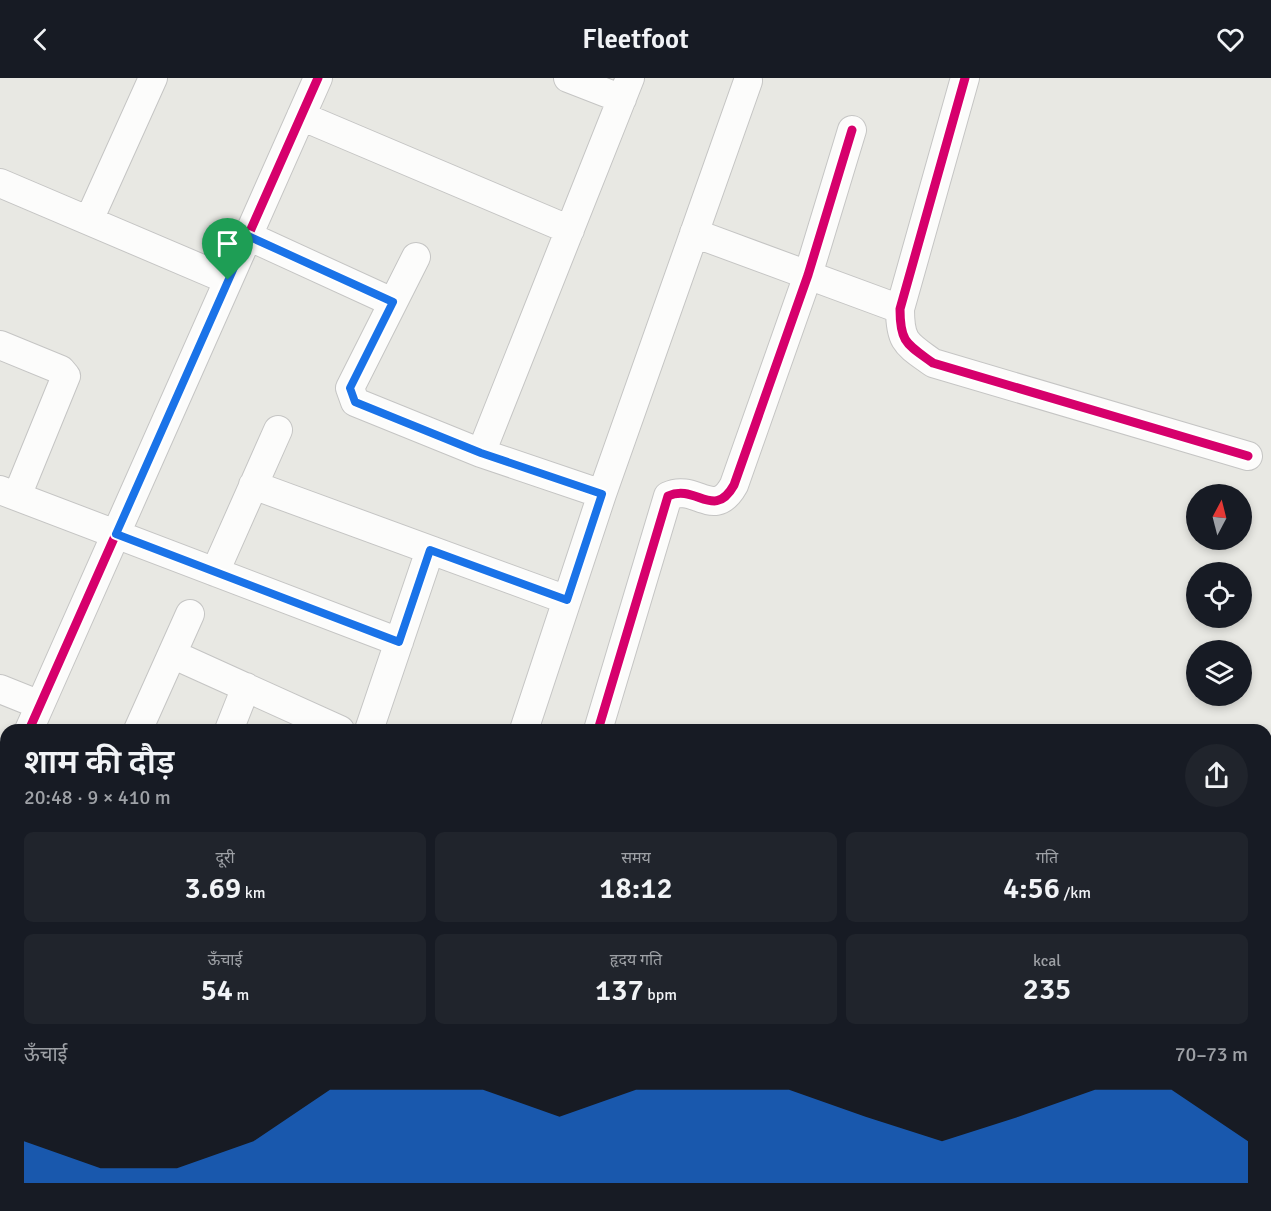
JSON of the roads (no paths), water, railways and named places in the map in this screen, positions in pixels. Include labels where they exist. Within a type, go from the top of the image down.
[{"type":"street","points":[[89,220],[153,78]]},
{"type":"street","points":[[32,724],[318,78]]},
{"type":"street","points":[[481,453],[626,88],[568,78]]},
{"type":"street","points":[[965,78],[900,309],[900,333],[912,348],[933,363],[1248,456]]},
{"type":"street","points":[[526,724],[602,494],[748,81]]},
{"type":"street","points":[[301,116],[570,230]]},
{"type":"street","points":[[600,724],[668,496],[683,493],[717,502],[727,498],[735,484],[808,275],[852,130]]},
{"type":"street","points":[[0,183],[228,280]]},
{"type":"street","points":[[694,233],[900,309]]},
{"type":"street","points":[[248,236],[393,302]]},
{"type":"street","points":[[416,256],[350,388],[355,402],[481,453],[602,494]]},
{"type":"street","points":[[0,345],[62,370],[66,376],[8,493],[399,642]]},
{"type":"street","points":[[215,572],[278,430]]},
{"type":"street","points":[[253,485],[567,600]]},
{"type":"street","points":[[371,724],[430,550]]},
{"type":"street","points":[[141,724],[190,614]]},
{"type":"street","points":[[172,654],[327,724]]},
{"type":"street","points":[[231,724],[246,687]]},
{"type":"street","points":[[0,689],[40,705]]}]
